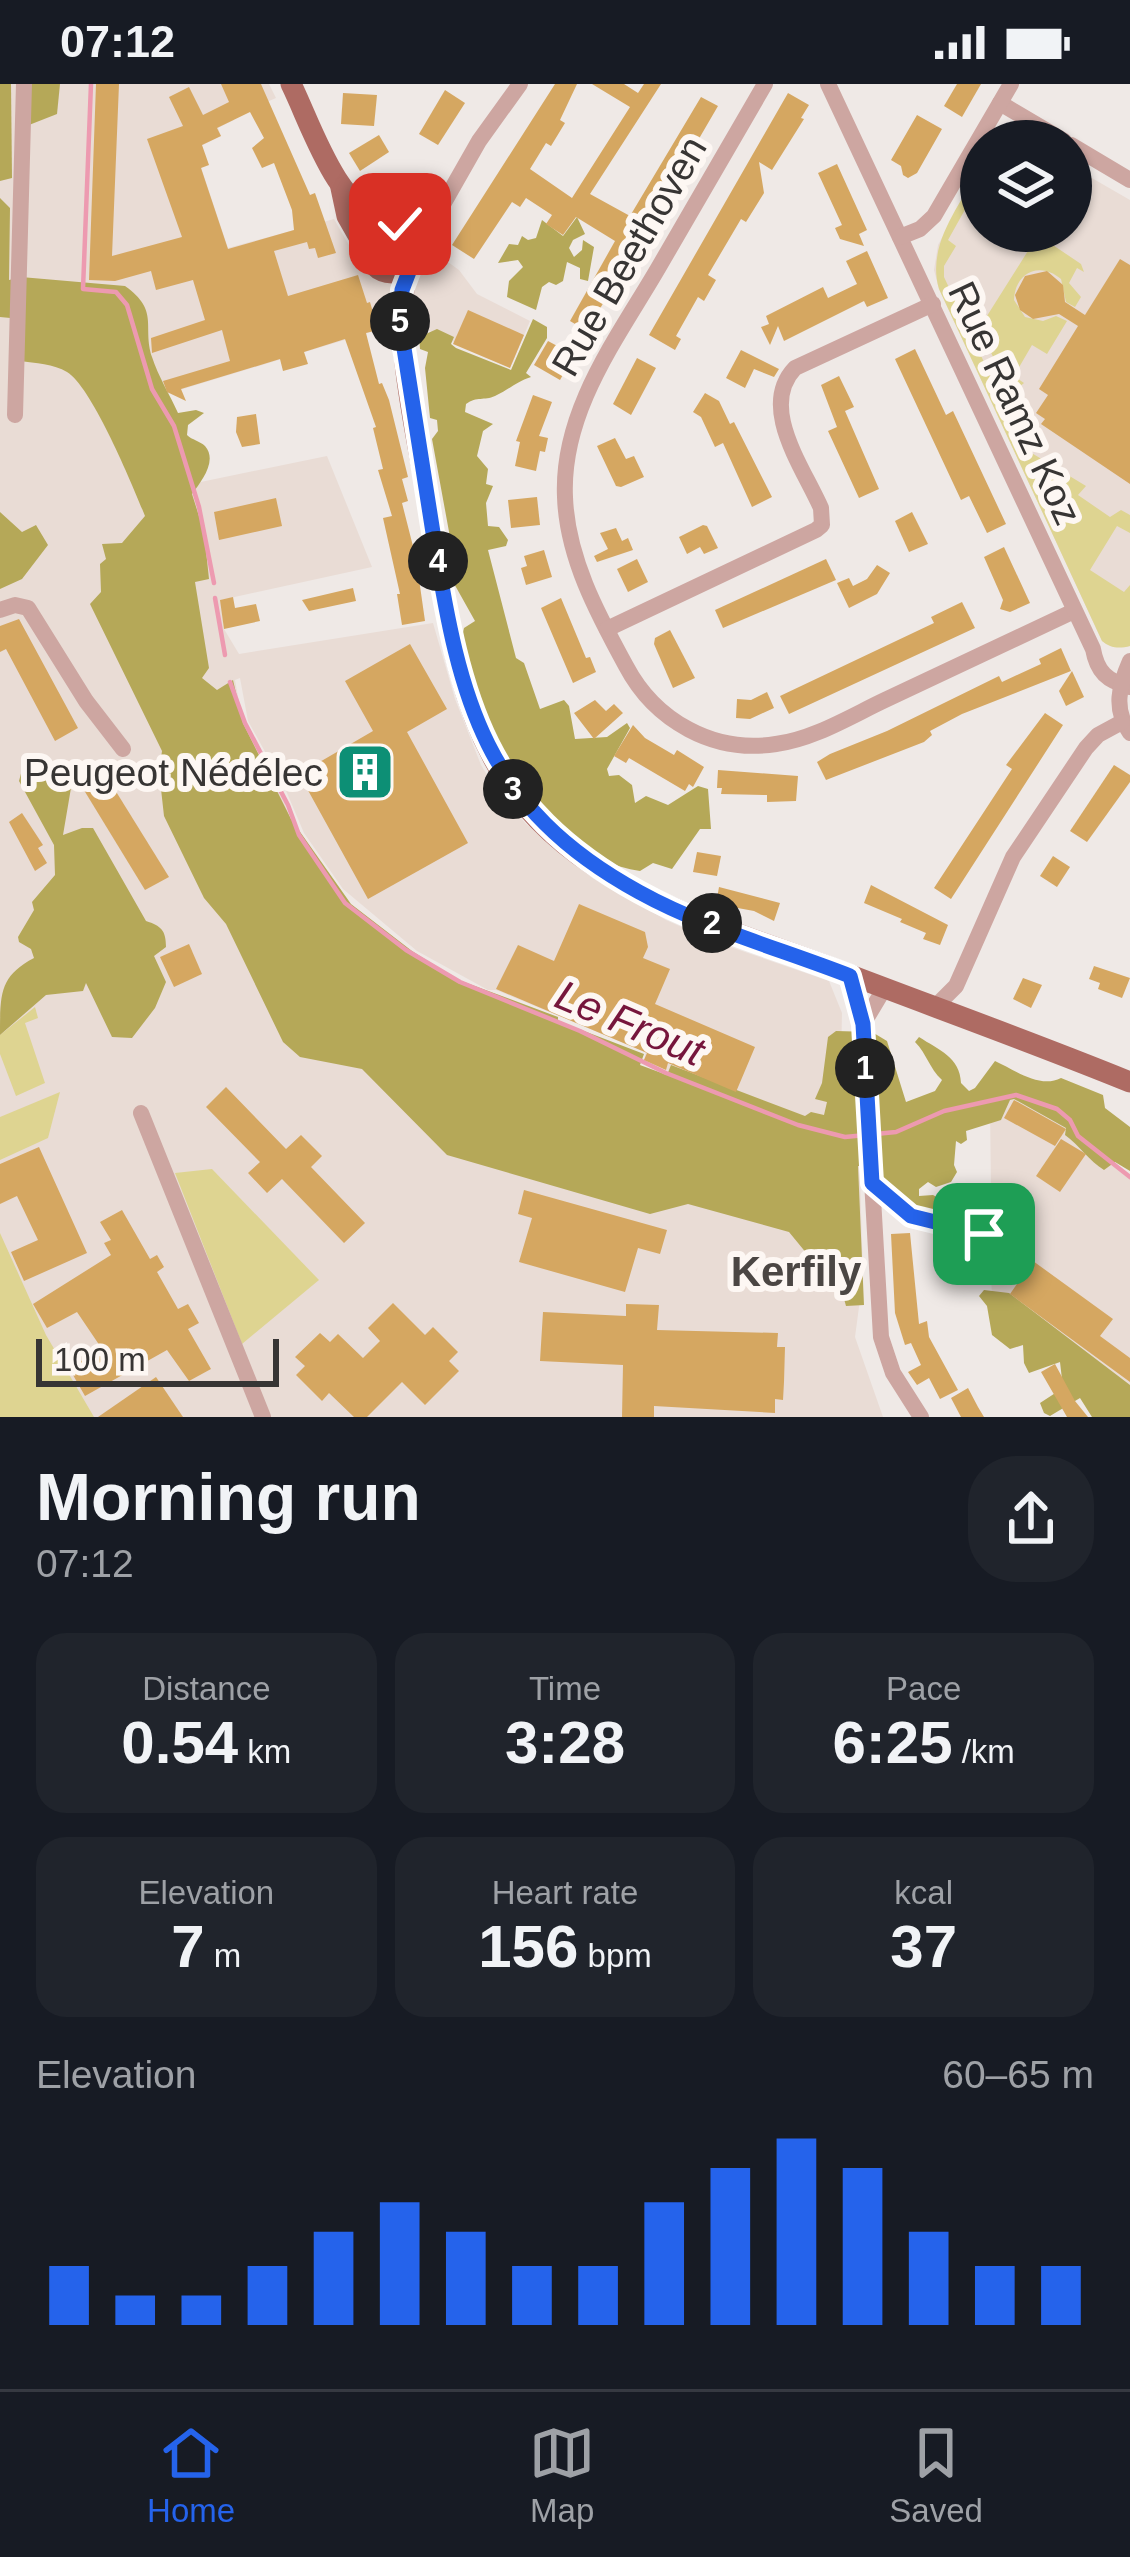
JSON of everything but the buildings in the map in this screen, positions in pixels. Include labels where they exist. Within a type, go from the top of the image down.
[{"type":"main road","points":[[291,84],[339,182],[347,216],[400,323],[452,644],[473,713],[505,778],[532,813],[567,844],[640,893],[1130,1082]]},
{"type":"main road","points":[[339,182],[365,211],[413,234],[400,323]]},
{"type":"main road","points":[[393,224],[369,237],[372,259],[388,273],[412,259]]},
{"type":"street","points":[[15,416],[24,84]]},
{"type":"street","points":[[479,141],[506,84]]},
{"type":"street","points":[[412,259],[479,141],[520,84]]},
{"type":"street","name":"Rue Beethoven","points":[[765,84],[594,378],[573,433],[565,482],[569,536],[586,584],[639,687],[674,720],[723,743],[765,746],[805,737],[1074,611]]},
{"type":"street","name":"Rue Ramz Koz","points":[[829,84],[1101,673],[1125,686]]},
{"type":"street","points":[[900,237],[920,229],[938,211],[1011,84]]},
{"type":"street","points":[[1000,103],[1029,120]]},
{"type":"street","points":[[1092,157],[1130,180]]},
{"type":"street","points":[[393,224],[425,212],[447,194]]},
{"type":"street","points":[[607,629],[822,525],[821,508],[779,414],[783,382],[795,368],[933,304]]},
{"type":"street","points":[[0,610],[14,604],[28,608],[86,701],[124,749]]},
{"type":"street","points":[[934,1008],[956,986],[1013,857],[1086,748],[1098,735],[1126,727],[1130,662],[1093,649]]},
{"type":"street","points":[[850,976],[863,1024],[881,1337],[893,1372],[920,1417]]},
{"type":"street","points":[[863,1024],[884,989]]},
{"type":"street","points":[[141,1113],[263,1417]]},
{"type":"street","points":[[872,1183],[911,1216],[1003,1240]]},
{"type":"shaded area","points":[[0,84],[269,84],[276,98],[232,117],[218,128],[221,136],[195,149],[228,248],[334,219],[365,273],[434,252],[459,270],[477,294],[530,321],[510,368],[421,327],[384,328],[160,396],[191,484],[327,456],[372,567],[221,600],[224,629],[239,654],[433,623],[481,765],[526,824],[592,877],[666,920],[829,981],[842,1013],[840,1103],[834,1131],[666,1070],[644,1060],[646,1052],[488,990],[417,951],[343,889],[304,833],[248,721],[240,678],[235,680],[243,724],[279,786],[295,833],[337,904],[415,960],[654,1072],[859,1143],[863,1277],[855,1337],[883,1417],[0,1417]]},
{"type":"shaded area","points":[[0,84],[11,84],[12,178],[0,181]]},
{"type":"shaded area","points":[[31,84],[60,84],[57,114],[29,125]]},
{"type":"shaded area","points":[[1092,178],[1130,200],[1130,646],[1113,647],[1102,641],[939,289],[934,270],[938,245],[960,205],[960,252],[1092,252]]},
{"type":"shaded area","points":[[0,198],[10,208],[9,280],[21,277],[125,286],[143,303],[152,357],[178,413],[204,413],[188,425],[187,435],[205,446],[210,458],[192,494],[204,532],[209,579],[195,582],[209,668],[202,678],[217,690],[233,680],[243,723],[291,819],[351,904],[456,979],[644,1054],[640,1065],[667,1075],[671,1065],[805,1116],[811,1112],[824,1115],[827,1102],[815,1099],[828,1037],[836,1031],[872,1032],[887,1041],[906,1102],[935,1091],[942,1080],[915,1042],[919,1037],[953,1060],[969,1091],[995,1061],[1036,1080],[1061,1078],[1103,1095],[1105,1108],[1130,1127],[1130,1171],[1115,1162],[1104,1170],[1065,1135],[1066,1128],[1014,1099],[1001,1120],[966,1131],[967,1140],[961,1144],[956,1141],[957,1172],[951,1182],[936,1187],[928,1182],[919,1189],[919,1196],[933,1195],[953,1206],[953,1216],[908,1202],[892,1189],[879,1168],[858,1166],[864,1305],[846,1306],[833,1259],[812,1260],[789,1232],[688,1204],[650,1214],[447,1155],[362,1069],[300,1057],[283,1042],[226,924],[204,898],[164,816],[159,771],[162,751],[90,604],[101,592],[100,564],[106,559],[102,544],[122,543],[145,516],[111,438],[77,381],[56,367],[20,361],[21,319],[0,317]]},
{"type":"shaded area","points":[[960,203],[960,219],[948,240],[956,246],[944,266],[944,277],[1025,449],[1086,486],[1078,495],[1110,517],[1121,510],[1130,515],[1130,533],[1117,526],[1090,570],[1124,592],[1130,585],[1130,646],[1115,647],[1102,641],[939,289],[937,257]]},
{"type":"shaded area","points":[[577,217],[585,234],[569,248],[574,257],[582,250],[583,240],[594,247],[588,281],[580,279],[580,268],[567,262],[563,281],[542,287],[536,310],[507,297],[509,281],[523,267],[518,260],[498,263],[509,244],[518,245],[522,236],[536,238],[542,220],[563,236]]},
{"type":"shaded area","points":[[1027,252],[1063,252],[1081,264],[1084,272],[1077,268],[1069,283],[1081,297],[1075,307],[1066,302],[1061,279],[1053,274],[1037,270],[1019,282],[1014,300],[1025,317],[1043,321],[1056,316],[1067,321],[1047,354],[1032,345],[1014,376],[1024,383],[1013,392],[980,327]]},
{"type":"shaded area","points":[[533,319],[547,327],[547,338],[526,373],[531,377],[495,396],[466,404],[465,412],[493,424],[483,431],[477,456],[488,469],[486,484],[493,486],[486,503],[488,526],[499,527],[508,540],[506,546],[488,550],[516,658],[524,663],[540,709],[564,700],[575,739],[607,737],[627,723],[630,728],[607,769],[609,776],[619,775],[632,785],[635,803],[646,796],[668,805],[698,786],[708,789],[711,829],[700,829],[672,869],[653,863],[640,871],[606,861],[544,814],[496,746],[467,671],[462,637],[464,628],[475,621],[449,567],[452,548],[432,439],[438,431],[437,420],[430,418],[428,352],[420,349],[419,337],[437,329],[454,337],[451,344],[456,348],[511,370]]},
{"type":"shaded area","points":[[0,512],[22,532],[36,525],[48,545],[22,579],[0,589]]},
{"type":"shaded area","points":[[23,766],[71,788],[63,835],[93,828],[146,921],[164,933],[166,947],[154,956],[166,982],[155,1008],[132,1038],[112,1037],[86,983],[83,991],[46,995],[0,1035],[4,988],[14,972],[34,958],[18,937],[34,910],[32,902],[55,875],[54,845],[19,781]]},
{"type":"shaded area","points":[[35,1007],[38,1018],[25,1023],[45,1083],[16,1096],[0,1054],[0,1035]]},
{"type":"shaded area","points":[[60,1092],[48,1138],[0,1160],[0,1117]]},
{"type":"shaded area","points":[[1015,1098],[1067,1128],[1130,1174],[1130,1417],[1092,1417],[1060,1362],[1055,1364],[1037,1347],[992,1295],[988,1222],[991,1207],[1002,1193],[991,1188],[990,1106]]},
{"type":"shaded area","points":[[212,1169],[319,1280],[242,1344],[175,1173]]},
{"type":"shaded area","points":[[0,1233],[46,1335],[94,1417],[0,1417]]},
{"type":"shaded area","points":[[984,1290],[1009,1293],[1130,1385],[1130,1417],[1092,1417],[1080,1398],[1050,1416],[1044,1413],[1040,1403],[1063,1388],[1060,1362],[1029,1373],[1023,1345],[1010,1349],[992,1335],[987,1306],[979,1296]]},
{"type":"waterway","name":"Le Frout","points":[[91,84],[83,289],[116,292],[127,305],[152,389],[174,426],[199,507],[214,583]]},
{"type":"waterway","name":"Le Frout","points":[[215,598],[225,655]]},
{"type":"waterway","name":"Le Frout","points":[[230,682],[299,835],[345,903],[406,950],[460,982],[580,1031],[666,1073],[798,1125],[845,1137],[896,1132],[944,1111],[1016,1095],[1057,1109],[1078,1136],[1130,1177]]},
{"type":"place","name":"Peugeot Nédélec","points":[[365,772]]},
{"type":"district","name":"Kerfily","points":[[796,1271]]},
{"type":"route","points":[[400,224],[413,234],[417,250],[402,290],[400,323],[449,632],[466,696],[499,767],[543,824],[640,893],[850,976],[863,1024],[872,1183],[911,1216],[984,1234]]}]
